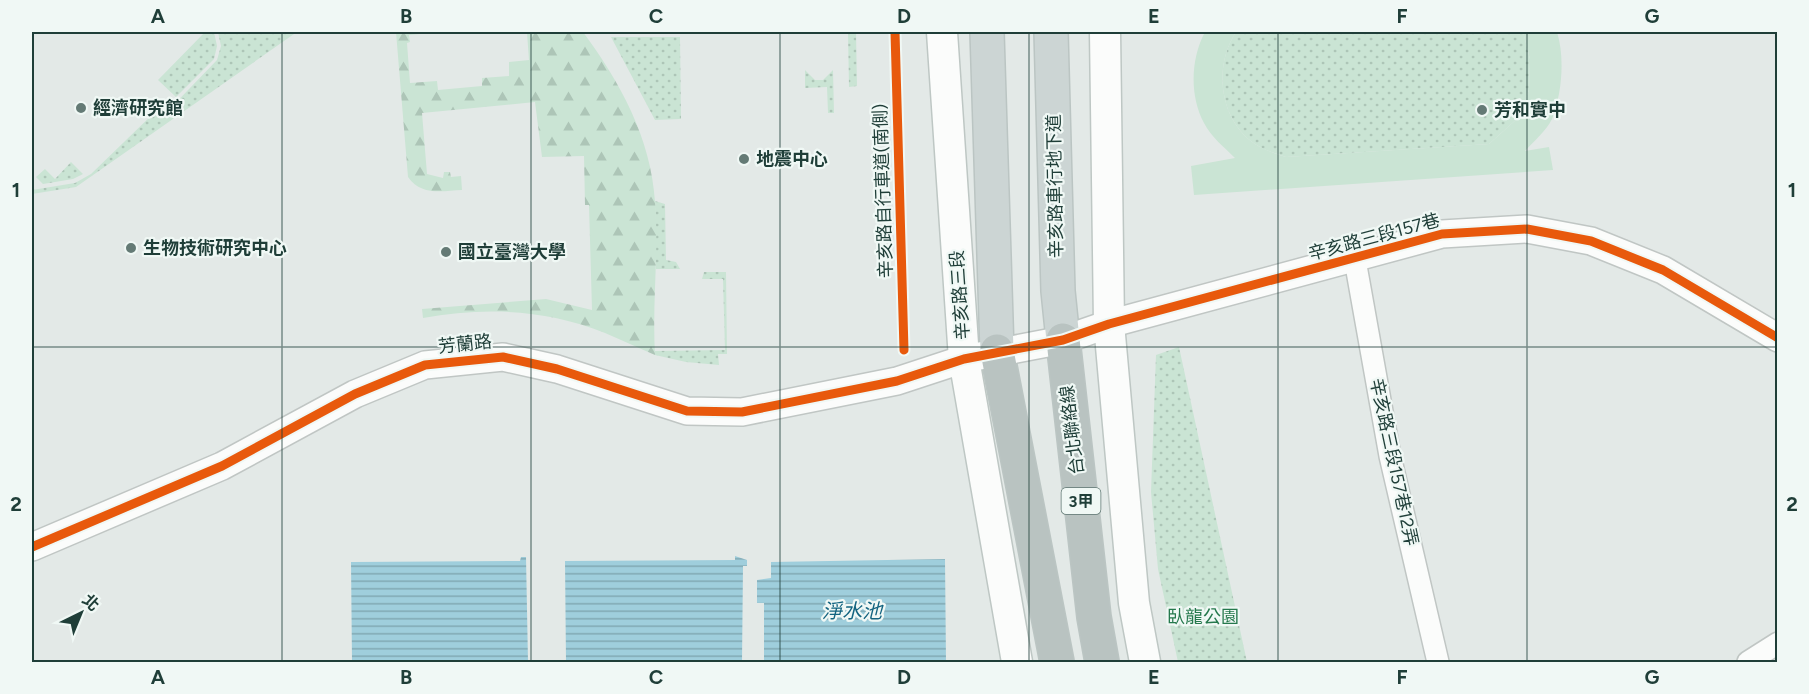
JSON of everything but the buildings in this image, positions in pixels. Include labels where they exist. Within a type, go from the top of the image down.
[{"type":"highway","name":"台北聯絡線","points":[[1062,340],[1093,606],[1102,663]]},
{"type":"highway","points":[[997,351],[1057,663]]},
{"type":"main road","name":"辛亥路三段","points":[[942,32],[964,359],[1017,663]]},
{"type":"main road","name":"辛亥路三段","points":[[987,32],[997,351]]},
{"type":"main road","name":"辛亥路車行地下道","points":[[1051,32],[1058,291],[1062,340]]},
{"type":"main road","points":[[1105,32],[1109,324],[1134,603],[1145,663]]},
{"type":"street","name":"辛亥路三段157巷","points":[[964,359],[1062,340],[1109,324],[1354,260],[1442,234],[1527,229],[1592,241],[1663,270],[1778,338]]},
{"type":"street","name":"辛亥路三段157巷12弄","points":[[1354,260],[1390,456],[1438,663]]},
{"type":"street","name":"芳蘭路","points":[[32,547],[222,466],[355,394],[425,364],[503,357],[557,369],[687,411],[742,412],[897,381],[964,359]]},
{"type":"street","points":[[1748,663],[1778,643]]},
{"type":"green space","points":[[205,32],[214,32],[217,46],[214,59],[176,97],[158,80]]},
{"type":"green space","points":[[218,32],[293,32],[294,34],[76,187],[32,194],[32,190],[75,183],[91,174],[156,111],[162,117],[217,60],[221,46]]},
{"type":"green space","points":[[396,32],[420,32],[420,34],[409,35],[410,42],[407,43],[410,83],[437,81],[438,90],[482,86],[482,78],[509,76],[509,62],[529,60],[527,33],[519,32],[583,32],[621,91],[647,155],[652,178],[656,222],[655,355],[583,325],[538,315],[515,312],[469,312],[423,318],[422,309],[546,299],[592,310],[589,205],[585,205],[584,156],[542,157],[535,102],[422,113],[427,174],[443,178],[444,172],[450,172],[451,177],[461,176],[462,190],[432,191],[413,183],[408,177]]},
{"type":"green space","points":[[848,32],[856,32],[857,86],[849,87]]},
{"type":"green space","points":[[1205,32],[1236,32],[1228,46],[1222,78],[1228,110],[1246,137],[1260,147],[1286,157],[1489,144],[1518,118],[1529,90],[1530,59],[1523,32],[1557,32],[1562,64],[1555,109],[1547,128],[1525,151],[1549,147],[1553,170],[1194,195],[1191,166],[1235,158],[1207,128],[1196,101],[1195,65],[1200,42]]},
{"type":"green space","points":[[1236,32],[1523,32],[1530,59],[1529,90],[1518,118],[1489,144],[1286,157],[1263,148],[1246,137],[1228,110],[1222,78],[1228,46]]},
{"type":"green space","points":[[611,37],[680,37],[681,119],[655,120]]},
{"type":"green space","points":[[805,70],[815,80],[823,80],[833,70],[834,113],[828,113],[827,87],[805,88]]},
{"type":"green space","points":[[71,162],[83,174],[73,179],[43,184],[36,177],[45,169],[55,179]]},
{"type":"green space","points":[[655,201],[665,204],[666,260],[676,262],[680,269],[656,269]]},
{"type":"green space","points":[[704,272],[726,272],[727,354],[718,354],[719,365],[686,362],[655,355],[655,351],[725,350],[723,279],[702,279]]},
{"type":"green space","name":"臥龍公園","points":[[1179,347],[1247,662],[1178,662],[1158,569],[1151,492],[1156,355]]},
{"type":"water","points":[[735,556],[747,560],[747,566],[743,566],[742,662],[566,662],[565,561],[735,560]]},
{"type":"water","points":[[521,557],[526,557],[528,662],[352,662],[351,562],[520,561]]},
{"type":"water","name":"淨水池","points":[[945,559],[946,662],[764,662],[764,603],[757,603],[757,580],[771,578],[771,562]]},
{"type":"cycle path","name":"辛亥路自行車道(南側)","points":[[895,32],[904,350]]},
{"type":"cycle path","points":[[32,547],[222,466],[355,394],[425,365],[503,357],[557,369],[687,411],[742,412],[897,381],[964,359],[1063,340],[1109,324],[1442,234],[1527,229],[1591,241],[1663,270],[1778,338]]},
{"type":"place","name":"經濟研究館","points":[[81,108]]},
{"type":"place","name":"芳和實中","points":[[1482,110]]},
{"type":"place","name":"地震中心","points":[[744,159]]},
{"type":"place","name":"生物技術研究中心","points":[[131,248]]},
{"type":"place","name":"國立臺灣大學","points":[[446,252]]}]
